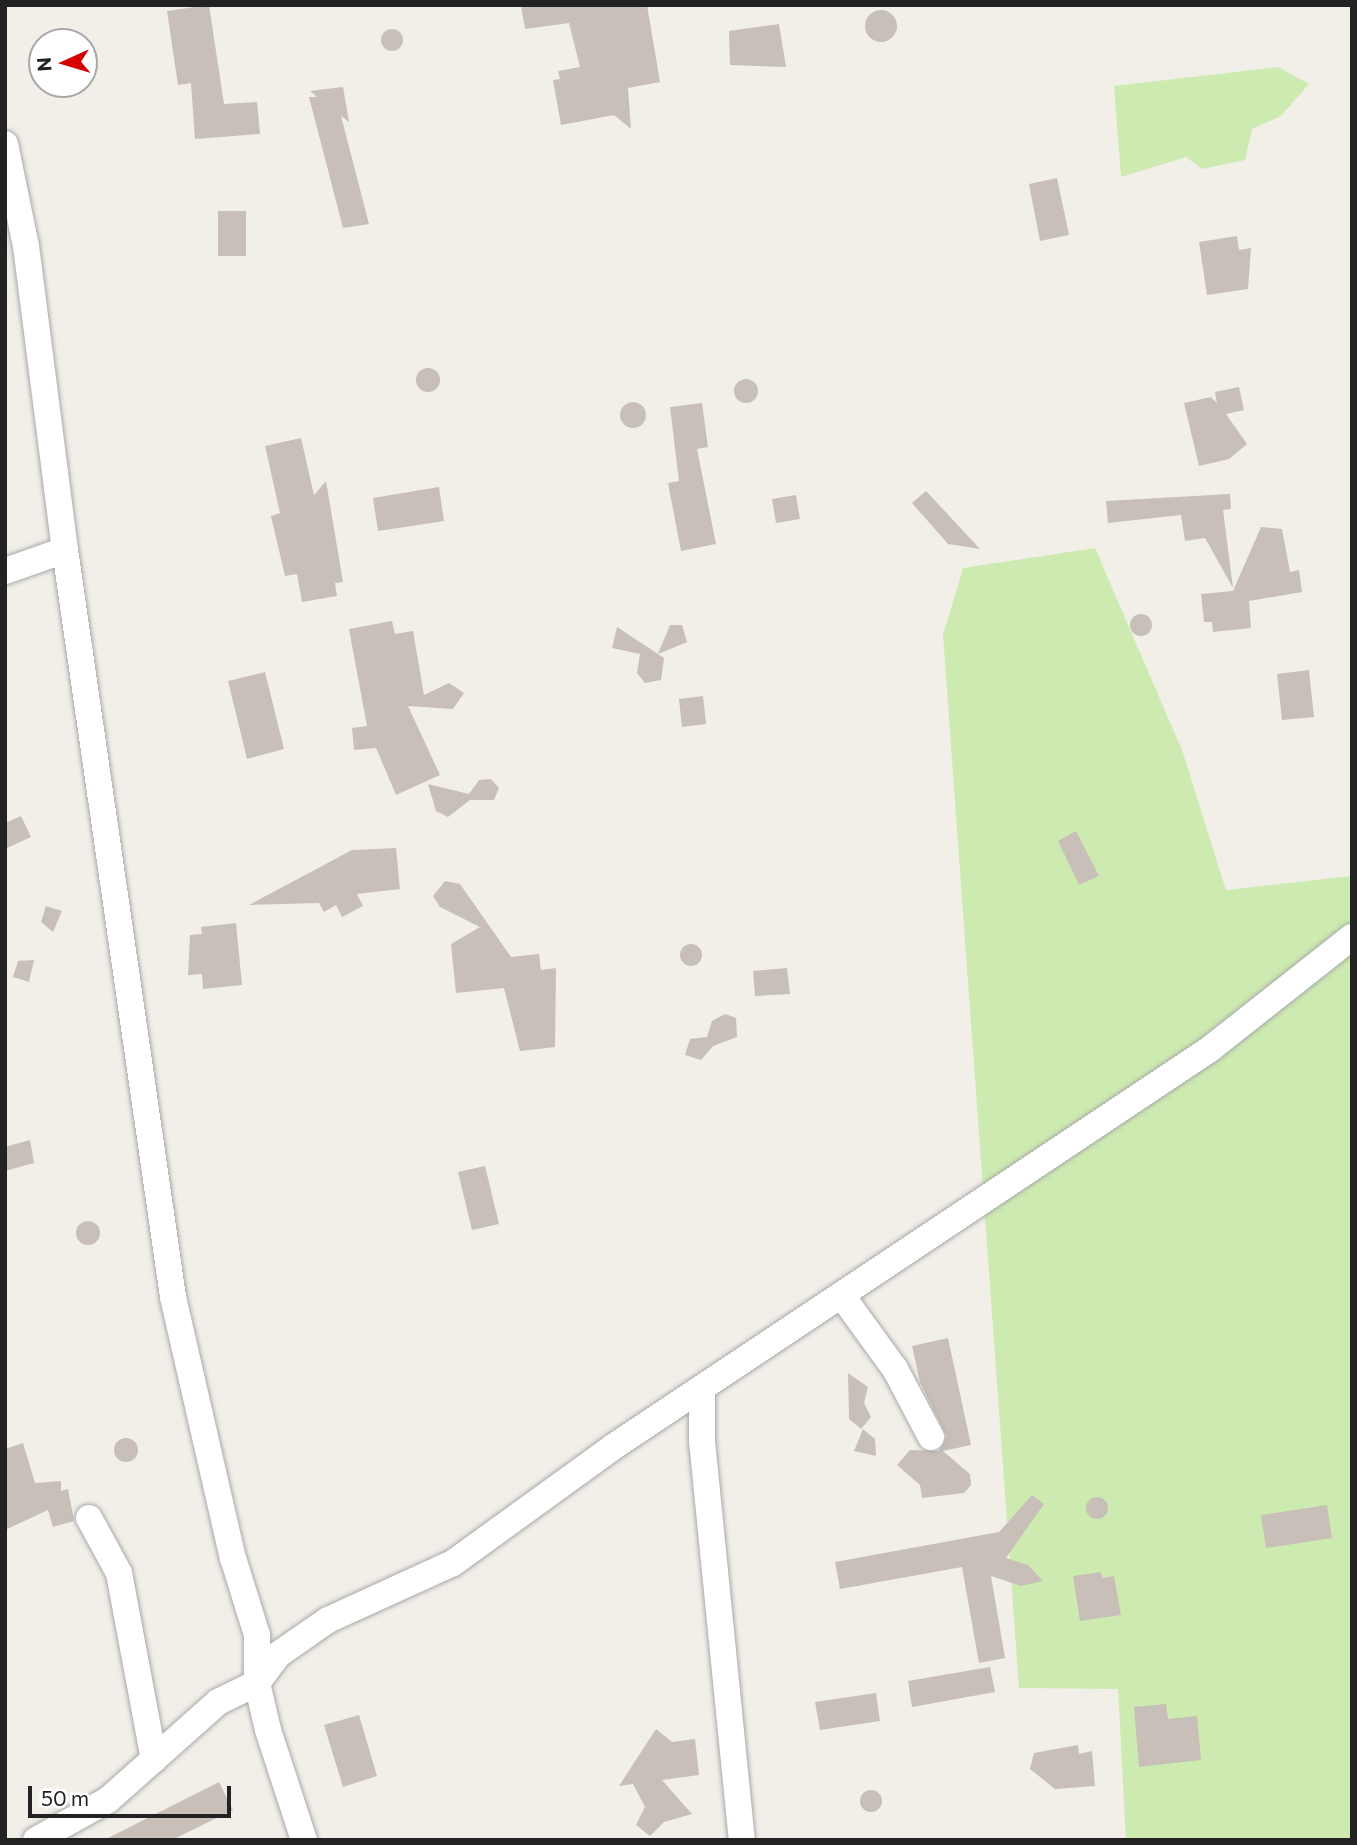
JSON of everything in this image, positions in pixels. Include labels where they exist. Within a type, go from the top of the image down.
[{"type":"street","points":[[5,144],[26,246],[65,550],[173,1297],[233,1558],[257,1635],[257,1683],[304,1840]]},
{"type":"street","points":[[5,571],[65,550]]},
{"type":"street","points":[[36,1840],[108,1800],[218,1702],[257,1683],[279,1654],[328,1620],[453,1563],[702,1391],[1210,1049],[1352,937]]},
{"type":"street","points":[[842,1296],[895,1369],[931,1437]]},
{"type":"street","points":[[702,1391],[742,1840]]},
{"type":"street","points":[[89,1517],[119,1573],[153,1760]]},
{"type":"green space","points":[[1278,67],[1309,84],[1281,116],[1252,129],[1245,160],[1202,169],[1186,157],[1121,177],[1114,86]]},
{"type":"green space","points":[[1095,548],[1182,750],[1226,890],[1352,876],[1352,1840],[1126,1840],[1118,1689],[1019,1688],[943,635],[963,568]]},
{"type":"building","points":[[209,5],[224,104],[257,102],[260,134],[195,139],[191,83],[178,85],[167,11]]},
{"type":"building","points":[[521,5],[647,5],[660,82],[628,88],[631,129],[614,115],[561,125],[553,80],[560,79],[558,71],[580,67],[569,23],[525,29]]},
{"type":"building","points":[[881,10],[892,15],[897,26],[892,37],[881,42],[870,37],[865,26],[870,15]]},
{"type":"building","points":[[779,24],[786,67],[730,65],[729,31]]},
{"type":"building","points":[[392,29],[400,32],[403,40],[400,48],[392,51],[384,48],[381,40],[384,32]]},
{"type":"building","points":[[343,87],[349,122],[341,116],[369,224],[343,228],[309,97],[317,97],[310,91]]},
{"type":"building","points":[[1057,178],[1069,235],[1040,241],[1029,184]]},
{"type":"building","points":[[218,211],[246,211],[246,256],[218,256]]},
{"type":"building","points":[[1237,236],[1239,250],[1251,248],[1248,289],[1207,295],[1199,242]]},
{"type":"building","points":[[428,368],[436,372],[440,380],[436,388],[428,392],[420,388],[416,380],[420,372]]},
{"type":"building","points":[[746,379],[757,386],[758,391],[751,402],[746,403],[735,396],[734,391],[741,380]]},
{"type":"building","points":[[1239,387],[1244,410],[1226,414],[1247,444],[1229,459],[1199,466],[1184,403],[1211,397],[1217,403],[1215,392]]},
{"type":"building","points":[[633,402],[642,406],[646,415],[642,424],[633,428],[624,424],[620,415],[624,406]]},
{"type":"building","points":[[702,403],[708,447],[697,449],[716,544],[681,551],[668,483],[679,481],[670,407]]},
{"type":"building","points":[[301,438],[314,495],[326,481],[343,582],[335,583],[337,596],[302,602],[297,574],[285,576],[271,516],[280,513],[265,446]]},
{"type":"building","points":[[439,487],[444,521],[378,531],[373,498]]},
{"type":"building","points":[[926,491],[980,549],[948,544],[912,503]]},
{"type":"building","points":[[1230,494],[1231,509],[1223,510],[1233,588],[1205,538],[1185,541],[1181,515],[1108,523],[1106,501]]},
{"type":"building","points":[[796,495],[800,519],[776,523],[772,499]]},
{"type":"building","points":[[1261,527],[1282,529],[1290,572],[1299,570],[1302,592],[1249,601],[1251,628],[1213,632],[1212,622],[1204,622],[1201,594],[1233,591]]},
{"type":"building","points":[[1141,614],[1149,617],[1152,625],[1149,633],[1141,636],[1133,633],[1130,625],[1133,617]]},
{"type":"building","points":[[392,621],[395,634],[413,631],[424,695],[449,683],[464,693],[453,709],[408,706],[440,775],[396,795],[376,748],[354,750],[352,728],[367,726],[349,629]]},
{"type":"building","points":[[670,625],[682,625],[687,642],[658,654]]},
{"type":"building","points":[[617,627],[664,658],[661,680],[645,683],[637,673],[640,654],[612,648]]},
{"type":"building","points":[[1309,670],[1314,717],[1282,720],[1277,674]]},
{"type":"building","points":[[265,672],[284,749],[247,759],[228,681]]},
{"type":"building","points":[[703,696],[706,724],[682,727],[679,699]]},
{"type":"building","points":[[491,779],[499,788],[494,800],[470,800],[448,817],[436,811],[428,784],[469,794],[479,780]]},
{"type":"building","points":[[21,816],[31,837],[5,849],[5,823]]},
{"type":"building","points":[[1076,831],[1099,876],[1079,885],[1058,841]]},
{"type":"building","points":[[396,848],[400,889],[357,894],[363,906],[342,917],[336,905],[324,912],[319,903],[249,905],[352,850]]},
{"type":"building","points":[[445,881],[460,884],[511,957],[539,954],[541,970],[556,968],[555,1047],[520,1051],[504,988],[456,993],[451,944],[480,927],[440,907],[433,896]]},
{"type":"building","points":[[46,906],[62,911],[53,932],[41,922]]},
{"type":"building","points":[[236,923],[242,985],[203,989],[202,974],[188,975],[190,935],[202,934],[201,927]]},
{"type":"building","points":[[687,944],[695,944],[702,951],[702,959],[695,966],[687,966],[680,959],[680,951]]},
{"type":"building","points":[[34,960],[29,982],[13,977],[18,961]]},
{"type":"building","points":[[787,968],[790,994],[755,996],[753,971]]},
{"type":"building","points":[[725,1014],[736,1018],[737,1037],[713,1046],[701,1060],[685,1055],[690,1039],[707,1037],[712,1021]]},
{"type":"building","points":[[30,1140],[34,1163],[5,1171],[5,1147]]},
{"type":"building","points":[[485,1166],[499,1224],[472,1230],[458,1172]]},
{"type":"building","points":[[88,1221],[97,1224],[100,1233],[97,1242],[88,1245],[79,1242],[76,1233],[79,1224]]},
{"type":"building","points":[[948,1338],[971,1445],[943,1451],[970,1474],[971,1485],[964,1493],[922,1498],[920,1485],[897,1465],[910,1450],[939,1451],[947,1437],[920,1382],[912,1346]]},
{"type":"building","points":[[848,1373],[868,1387],[864,1403],[871,1417],[861,1429],[849,1419]]},
{"type":"building","points":[[863,1429],[875,1439],[876,1456],[854,1451]]},
{"type":"building","points":[[126,1438],[134,1442],[138,1450],[134,1458],[126,1462],[118,1458],[114,1450],[118,1442]]},
{"type":"building","points":[[23,1443],[35,1483],[61,1481],[61,1491],[68,1489],[74,1521],[53,1527],[48,1510],[5,1530],[5,1449]]},
{"type":"building","points":[[1032,1495],[1044,1504],[1006,1558],[1028,1565],[1043,1581],[1021,1586],[991,1576],[1005,1658],[979,1663],[962,1567],[840,1589],[835,1562],[999,1532]]},
{"type":"building","points":[[1097,1497],[1105,1500],[1108,1508],[1105,1516],[1097,1519],[1089,1516],[1086,1508],[1089,1500]]},
{"type":"building","points":[[1327,1505],[1332,1538],[1266,1548],[1261,1515]]},
{"type":"building","points":[[1101,1572],[1102,1578],[1114,1576],[1121,1615],[1080,1621],[1073,1576]]},
{"type":"building","points":[[990,1667],[995,1692],[912,1707],[908,1681]]},
{"type":"building","points":[[876,1693],[880,1721],[820,1730],[815,1702]]},
{"type":"building","points":[[1166,1704],[1168,1719],[1197,1716],[1201,1760],[1139,1767],[1134,1707]]},
{"type":"building","points":[[359,1715],[377,1776],[343,1787],[324,1725]]},
{"type":"building","points":[[656,1729],[672,1742],[695,1739],[699,1775],[662,1780],[692,1814],[664,1822],[650,1836],[636,1825],[645,1807],[633,1784],[619,1786]]},
{"type":"building","points":[[1078,1745],[1079,1754],[1092,1751],[1095,1786],[1055,1789],[1030,1769],[1034,1753]]},
{"type":"building","points":[[219,1782],[233,1810],[172,1840],[104,1840]]},
{"type":"building","points":[[871,1790],[879,1793],[882,1801],[879,1809],[871,1812],[863,1809],[860,1801],[863,1793]]}]
